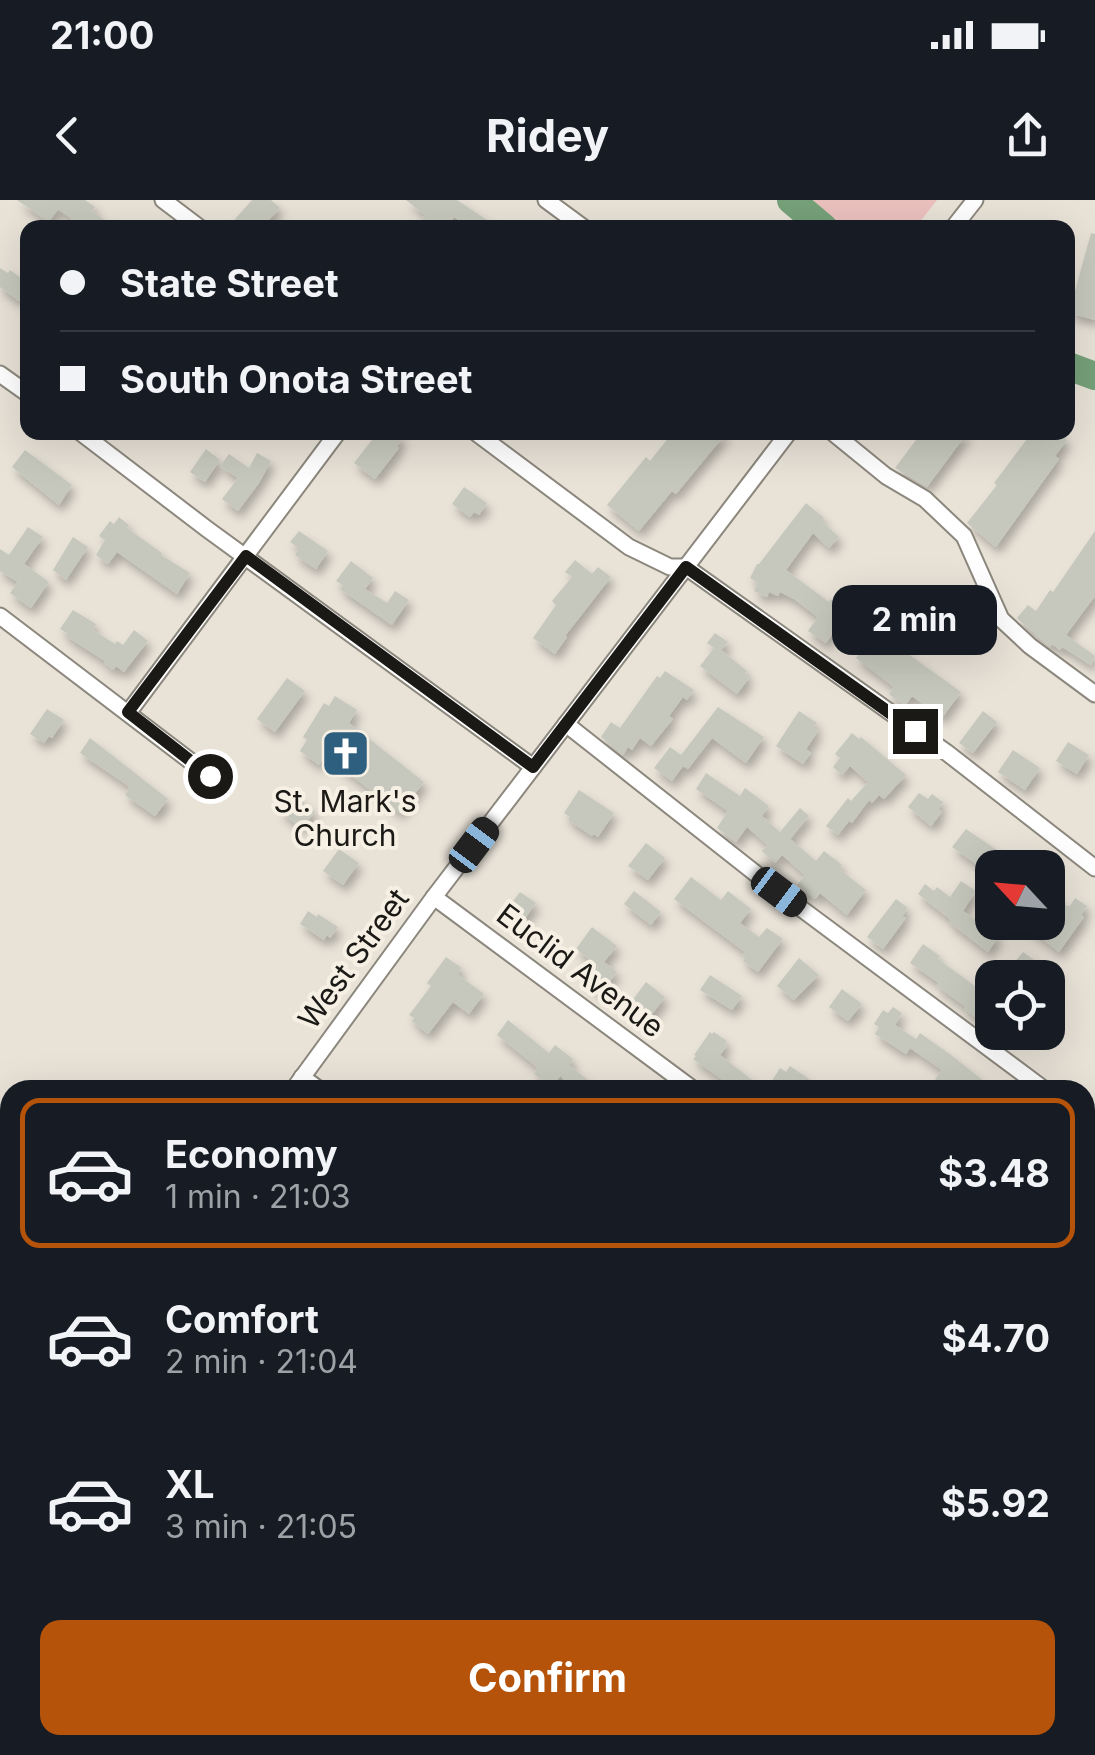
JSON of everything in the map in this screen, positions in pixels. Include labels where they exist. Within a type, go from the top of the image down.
[{"type":"street","points":[[163,200],[189,220]]},
{"type":"street","points":[[546,200],[573,220]]},
{"type":"street","points":[[960,220],[976,200]]},
{"type":"street","points":[[91,440],[533,767]]},
{"type":"street","points":[[128,712],[332,440]]},
{"type":"street","points":[[486,440],[629,547],[670,567],[686,567],[946,752],[1095,868]]},
{"type":"street","name":"West Street","points":[[300,1080],[434,897],[784,440]]},
{"type":"street","points":[[842,440],[886,476],[925,500],[964,536],[1002,619],[1030,646],[1095,694]]},
{"type":"street","points":[[0,616],[210,776]]},
{"type":"street","points":[[566,724],[779,892],[1033,1080]]},
{"type":"street","name":"Euclid Avenue","points":[[434,897],[681,1080]]},
{"type":"shaded area","points":[[813,200],[937,200],[921,220],[835,220]]},
{"type":"building","points":[[17,200],[85,200],[105,220],[73,220],[58,209],[46,220]]},
{"type":"building","points":[[252,200],[271,200],[280,208],[269,220],[234,220]]},
{"type":"building","points":[[406,200],[457,200],[487,220],[423,220],[425,215]]},
{"type":"building","points":[[1091,233],[1095,234],[1095,320],[1075,315],[1075,291]]},
{"type":"building","points":[[0,268],[8,273],[10,270],[20,277],[20,300],[19,301],[0,287]]},
{"type":"building","points":[[372,440],[402,440],[375,479],[354,463]]},
{"type":"building","points":[[667,440],[720,440],[639,531],[607,505],[646,457],[650,461]]},
{"type":"building","points":[[916,440],[962,440],[927,487],[895,468]]},
{"type":"building","points":[[1026,440],[1067,440],[1055,456],[1059,459],[996,547],[967,523],[997,485],[994,483]]},
{"type":"building","points":[[206,449],[220,460],[205,482],[190,472]]},
{"type":"building","points":[[25,450],[72,485],[59,505],[12,467]]},
{"type":"building","points":[[257,453],[271,461],[238,511],[222,499],[238,478],[220,466],[229,454],[249,468]]},
{"type":"building","points":[[464,487],[487,503],[479,515],[474,512],[470,517],[452,504]]},
{"type":"building","points":[[806,503],[839,537],[829,548],[813,533],[786,570],[848,612],[826,643],[808,631],[818,617],[780,592],[778,596],[769,592],[767,597],[754,591],[758,583],[750,578]]},
{"type":"building","points":[[119,517],[161,555],[190,573],[177,594],[117,552],[108,564],[96,555],[105,540],[99,536],[110,521],[114,524]]},
{"type":"building","points":[[28,527],[43,537],[24,564],[49,582],[31,608],[10,593],[18,582],[0,571],[0,549],[9,555]]},
{"type":"building","points":[[299,531],[328,551],[316,569],[295,555],[299,548],[290,542]]},
{"type":"building","points":[[1095,531],[1095,596],[1066,635],[1095,656],[1091,665],[1062,647],[1050,647],[1017,618],[1028,605],[1036,611]]},
{"type":"building","points":[[73,537],[88,547],[66,580],[53,570]]},
{"type":"building","points":[[575,560],[592,574],[598,567],[611,577],[555,654],[533,638],[556,605],[552,601],[572,577],[565,572]]},
{"type":"building","points":[[351,561],[373,578],[365,589],[387,603],[395,591],[409,600],[392,625],[340,589],[343,585],[336,581]]},
{"type":"building","points":[[73,610],[96,624],[93,630],[115,644],[117,641],[123,645],[134,630],[148,641],[124,672],[116,666],[113,670],[60,629]]},
{"type":"building","points":[[886,624],[904,637],[897,646],[961,692],[942,718],[912,696],[905,706],[889,694],[894,687],[856,658]]},
{"type":"building","points":[[715,633],[728,642],[721,650],[747,671],[749,678],[737,694],[700,666],[714,648],[707,643]]},
{"type":"building","points":[[665,671],[694,690],[687,700],[683,697],[669,716],[673,719],[651,746],[640,738],[623,755],[601,737],[611,722],[620,728],[657,676],[660,678]]},
{"type":"building","points":[[287,678],[305,691],[275,732],[257,719]]},
{"type":"building","name":"St. Mark's Church","points":[[335,696],[357,710],[349,723],[424,782],[400,813],[325,755],[319,765],[300,751],[307,740],[303,737],[324,703],[329,706]]},
{"type":"building","points":[[718,707],[764,737],[746,763],[712,738],[688,769],[683,766],[672,781],[654,768],[670,747],[681,755]]},
{"type":"building","points":[[47,709],[64,720],[44,743],[30,734]]},
{"type":"building","points":[[799,711],[817,723],[813,728],[818,731],[806,749],[811,753],[803,764],[776,746]]},
{"type":"building","points":[[983,711],[997,722],[973,753],[959,743]]},
{"type":"building","points":[[852,733],[906,775],[884,799],[879,795],[872,803],[869,800],[838,835],[826,826],[848,798],[851,801],[868,782],[850,766],[842,775],[833,767],[840,758],[835,754]]},
{"type":"building","points":[[90,738],[168,799],[155,816],[125,795],[130,787],[80,753]]},
{"type":"building","points":[[1068,742],[1089,755],[1077,774],[1056,761]]},
{"type":"building","points":[[1013,750],[1040,768],[1025,790],[998,772]]},
{"type":"building","points":[[706,773],[740,796],[745,788],[769,806],[762,816],[780,832],[800,808],[809,816],[790,839],[816,861],[824,851],[866,890],[847,915],[820,893],[815,899],[797,885],[805,875],[782,855],[775,863],[762,851],[768,845],[747,827],[736,842],[717,828],[728,811],[696,789]]},
{"type":"building","points":[[579,790],[614,813],[598,837],[568,820],[570,817],[564,813]]},
{"type":"building","points":[[919,793],[928,799],[932,794],[943,802],[938,809],[942,812],[931,826],[908,807]]},
{"type":"building","points":[[293,794],[315,812],[301,828],[280,811]]},
{"type":"building","points":[[966,829],[997,850],[975,850],[975,863],[952,847]]},
{"type":"building","points":[[646,843],[665,858],[648,880],[628,866]]},
{"type":"building","points":[[339,849],[359,863],[343,885],[323,871]]},
{"type":"building","points":[[691,877],[721,900],[728,891],[751,909],[740,923],[759,937],[767,928],[783,939],[758,972],[743,961],[745,952],[674,899]]},
{"type":"building","points":[[961,881],[975,890],[963,911],[975,919],[975,940],[996,940],[988,952],[918,894],[925,884],[950,897]]},
{"type":"building","points":[[634,891],[661,912],[651,925],[624,904]]},
{"type":"building","points":[[520,892],[536,903],[519,927],[502,915]]},
{"type":"building","points":[[1075,898],[1087,906],[1081,915],[1084,917],[1059,952],[1044,940],[1065,940],[1065,905],[1070,906]]},
{"type":"building","points":[[896,899],[908,908],[902,916],[906,918],[883,949],[867,937]]},
{"type":"building","points":[[308,911],[338,927],[330,938],[327,935],[324,940],[300,924]]},
{"type":"building","points":[[592,927],[617,946],[604,962],[617,972],[601,993],[586,982],[598,966],[576,949]]},
{"type":"building","points":[[923,944],[940,956],[938,959],[975,986],[975,1017],[937,986],[939,983],[910,963]]},
{"type":"building","points":[[1023,952],[1034,960],[1016,960]]},
{"type":"building","points":[[446,957],[462,968],[457,974],[484,994],[469,1014],[453,1002],[428,1034],[409,1015]]},
{"type":"building","points":[[799,958],[819,975],[794,1000],[777,986]]},
{"type":"building","points":[[710,975],[742,996],[732,1010],[700,990]]},
{"type":"building","points":[[646,982],[665,997],[647,1021],[628,1006]]},
{"type":"building","points":[[842,989],[862,1004],[848,1021],[829,1007]]},
{"type":"building","points":[[893,1007],[902,1013],[895,1025],[916,1039],[906,1054],[875,1034],[879,1027],[874,1024],[883,1010],[888,1013]]},
{"type":"building","points":[[508,1020],[549,1053],[555,1045],[573,1059],[569,1065],[588,1080],[565,1080],[560,1076],[557,1080],[542,1080],[534,1074],[538,1068],[497,1035]]},
{"type":"building","points":[[710,1032],[714,1032],[727,1041],[720,1055],[752,1080],[723,1080],[693,1059]]},
{"type":"building","points":[[920,1033],[982,1080],[936,1080],[942,1070],[910,1048]]},
{"type":"building","points":[[790,1066],[809,1079],[772,1080],[780,1068],[786,1072]]},
{"type":"waterway","points":[[791,200],[815,220]]},
{"type":"waterway","points":[[1075,369],[1095,376]]},
{"type":"place","name":"St. Mark's Church","points":[[345,753]]},
{"type":"route","points":[[210,776],[128,712],[246,556],[533,767],[686,567],[915,731]]}]
